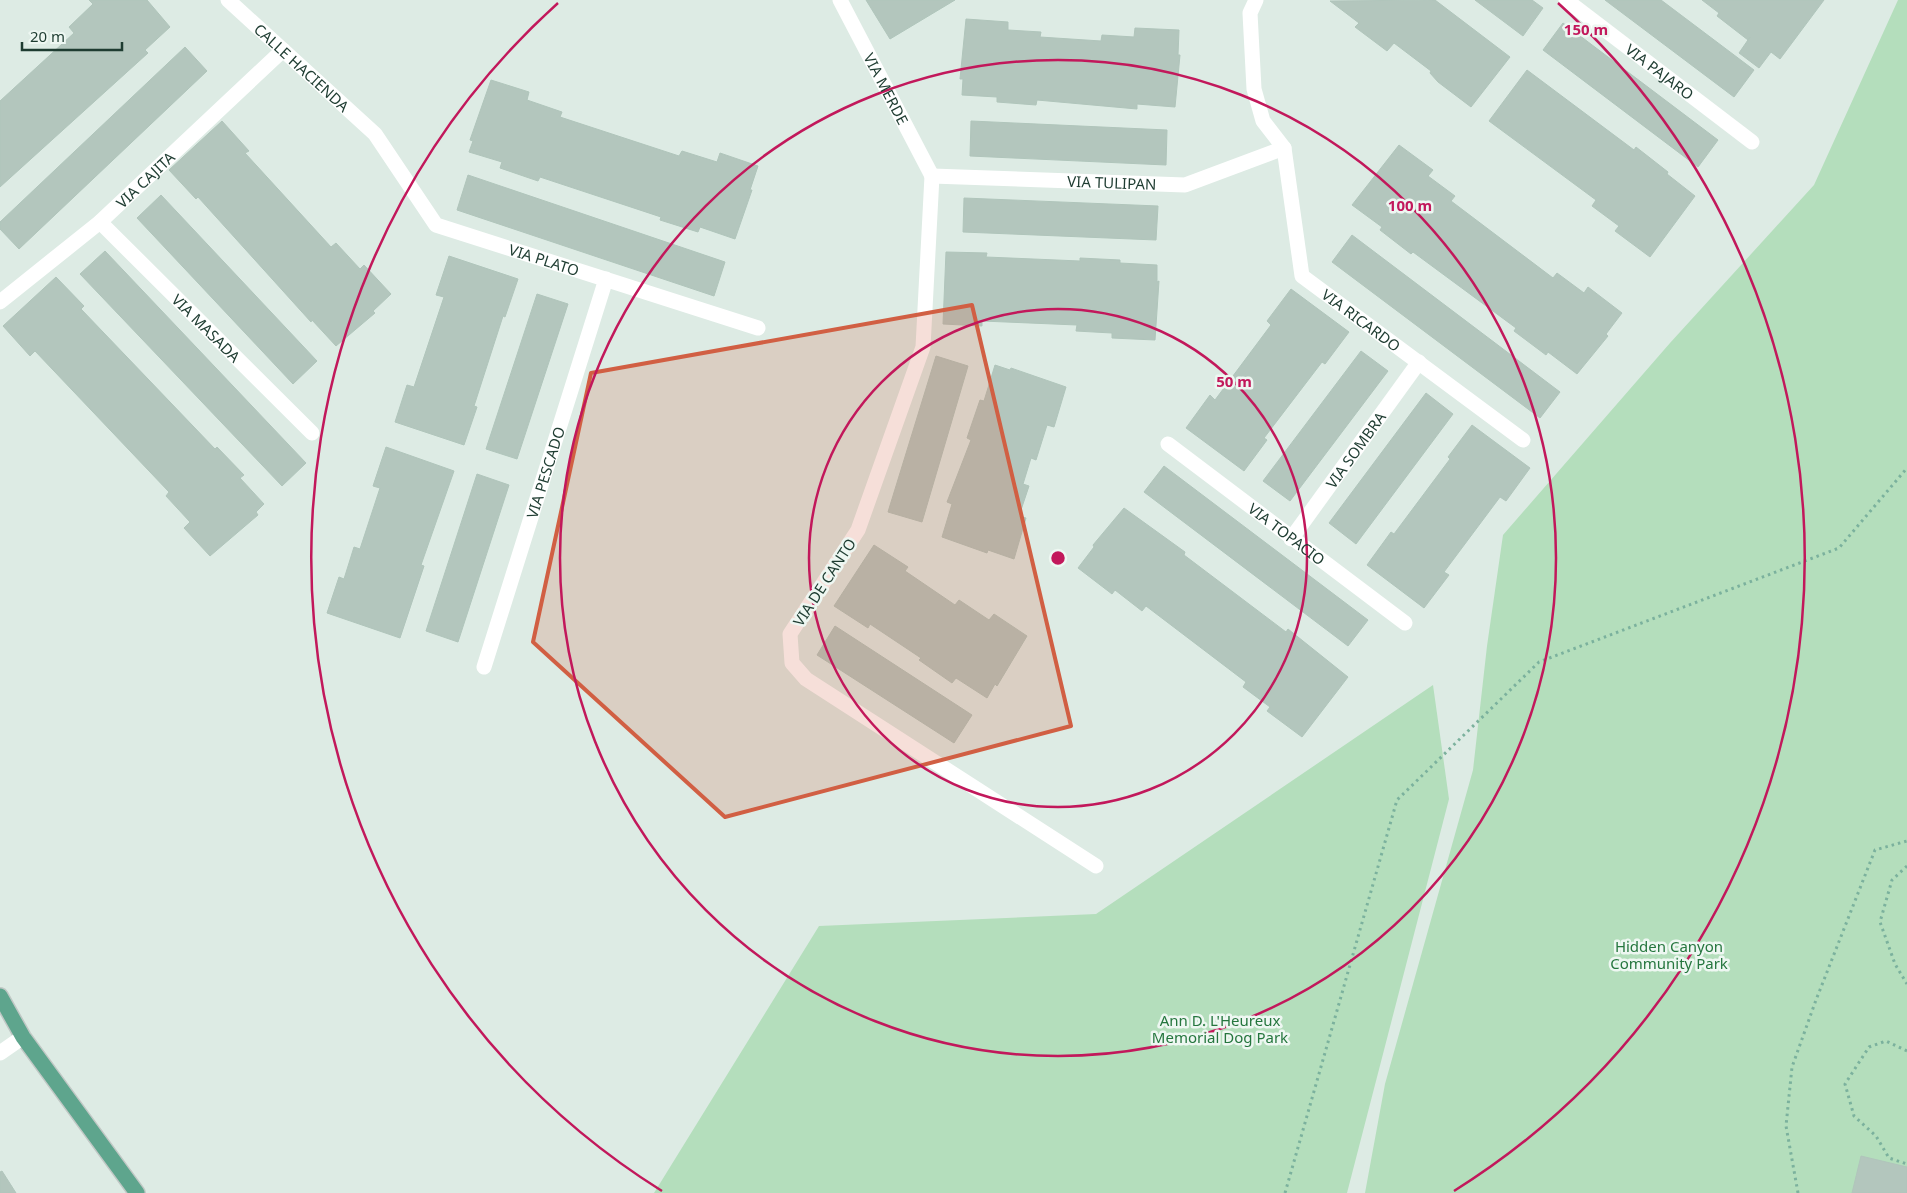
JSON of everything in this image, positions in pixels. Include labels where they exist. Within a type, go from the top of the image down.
[{"type":"main road","points":[[0,996],[23,1037],[137,1193]]},
{"type":"street","name":"CALLE HACIENDA","points":[[228,0],[375,134]]},
{"type":"street","name":"VIA MERDE","points":[[840,0],[932,176]]},
{"type":"street","points":[[1256,0],[1250,13],[1254,89],[1263,121],[1284,148]]},
{"type":"street","name":"VIA PAJARO","points":[[1566,0],[1752,142]]},
{"type":"street","name":"VIA CAJITA","points":[[0,302],[100,222],[283,50]]},
{"type":"street","name":"VIA PLATO","points":[[375,134],[436,225],[758,328]]},
{"type":"street","name":"VIA TULIPAN","points":[[932,176],[1185,185],[1284,148]]},
{"type":"street","name":"VIA RICARDO","points":[[1284,148],[1302,276],[1524,440]]},
{"type":"street","name":"VIA DE CANTO","points":[[932,176],[923,347],[858,530],[790,634],[792,663],[806,679],[1096,866]]},
{"type":"street","name":"VIA MASADA","points":[[100,222],[312,433]]},
{"type":"street","name":"VIA PESCADO","points":[[484,667],[606,279]]},
{"type":"street","name":"VIA SOMBRA","points":[[1291,539],[1419,362]]},
{"type":"street","name":"VIA TOPACIO","points":[[1168,444],[1291,539],[1405,623]]},
{"type":"street","points":[[0,1052],[23,1037]]},
{"type":"path","points":[[1285,1193],[1397,800],[1539,662],[1839,548],[1907,468]]},
{"type":"path","points":[[1798,1193],[1786,1126],[1792,1067],[1816,1000],[1875,850],[1907,841]]},
{"type":"path","points":[[1907,866],[1892,880],[1880,922],[1895,964],[1907,984]]},
{"type":"path","points":[[1907,1051],[1886,1041],[1869,1046],[1845,1084],[1854,1116],[1876,1136],[1889,1158],[1907,1164]]},
{"type":"highlighted area","points":[[972,305],[1071,726],[725,817],[533,642],[591,373]]},
{"type":"green space","name":"Hidden Canyon Community Park","points":[[1898,0],[1907,0],[1907,1193],[1365,1193],[1385,1084],[1473,770],[1487,646],[1503,535],[1670,343],[1814,185]]},
{"type":"green space","name":"Ann D. L'Heureux Memorial Dog Park","points":[[1433,685],[1449,799],[1347,1193],[654,1193],[819,926],[1096,914]]},
{"type":"building","points":[[89,0],[147,0],[170,27],[145,50],[148,53],[0,187],[0,101],[74,33],[69,27],[93,4]]},
{"type":"building","points":[[866,0],[955,0],[890,39]]},
{"type":"building","points":[[1435,0],[1510,57],[1471,107],[1438,82],[1430,73],[1431,71],[1394,43],[1387,51],[1355,27],[1359,23],[1330,1]]},
{"type":"building","points":[[1475,0],[1532,0],[1543,8],[1523,36]]},
{"type":"building","points":[[1605,0],[1661,0],[1754,70],[1734,97]]},
{"type":"building","points":[[1702,0],[1824,0],[1780,59],[1771,52],[1759,68],[1739,53],[1748,40],[1717,16],[1719,13]]},
{"type":"building","points":[[966,19],[1008,22],[1008,30],[1041,32],[1040,37],[1101,41],[1102,35],[1134,37],[1135,28],[1179,30],[1178,55],[1180,55],[1175,107],[1137,104],[1137,109],[1037,100],[1036,105],[997,102],[997,97],[962,95],[963,79],[960,79]]},
{"type":"building","points":[[1563,23],[1718,140],[1698,167],[1543,50]]},
{"type":"building","points":[[185,47],[207,71],[19,249],[0,229],[0,222]]},
{"type":"building","points":[[1527,70],[1634,150],[1636,147],[1695,196],[1650,257],[1615,231],[1619,226],[1592,206],[1596,200],[1489,121]]},
{"type":"building","points":[[491,80],[529,92],[527,100],[562,112],[560,117],[679,156],[682,151],[717,162],[720,153],[758,166],[735,239],[700,227],[698,232],[660,220],[661,217],[540,177],[538,181],[500,168],[502,162],[469,152],[473,141],[470,140]]},
{"type":"building","points":[[222,121],[249,151],[245,153],[331,247],[336,243],[360,269],[364,265],[391,294],[373,311],[375,313],[336,346],[312,320],[311,322],[198,197],[196,199],[169,170]]},
{"type":"building","points":[[971,121],[1167,130],[1166,165],[970,156]]},
{"type":"building","points":[[1399,145],[1433,170],[1428,176],[1455,196],[1451,201],[1553,278],[1557,273],[1584,293],[1588,287],[1622,313],[1606,334],[1608,336],[1577,374],[1548,352],[1546,355],[1514,331],[1516,328],[1413,252],[1411,254],[1380,230],[1382,227],[1352,205]]},
{"type":"building","points":[[468,175],[725,262],[714,296],[457,210]]},
{"type":"building","points":[[161,195],[317,361],[293,384],[137,218]]},
{"type":"building","points":[[964,198],[1158,206],[1156,240],[963,232]]},
{"type":"building","points":[[1352,235],[1560,392],[1540,418],[1332,262]]},
{"type":"building","points":[[105,251],[306,463],[282,486],[80,274]]},
{"type":"building","points":[[946,252],[987,253],[986,257],[1080,261],[1080,258],[1120,260],[1120,263],[1157,265],[1157,282],[1159,281],[1155,340],[1112,338],[1112,333],[1076,331],[1077,325],[982,321],[982,326],[943,324]]},
{"type":"building","points":[[449,256],[518,279],[505,317],[503,316],[474,406],[477,407],[464,445],[395,422],[407,385],[414,387],[444,297],[436,295]]},
{"type":"building","points":[[56,277],[84,306],[81,309],[215,449],[217,447],[244,475],[240,478],[264,504],[256,512],[258,515],[210,556],[184,528],[190,522],[166,496],[169,492],[35,351],[30,356],[3,326]]},
{"type":"building","points":[[1291,289],[1349,332],[1325,364],[1322,362],[1264,438],[1267,440],[1244,471],[1186,428],[1210,395],[1215,400],[1271,325],[1267,321]]},
{"type":"building","points":[[537,294],[568,304],[517,459],[486,449]]},
{"type":"building","points":[[1361,351],[1388,371],[1290,501],[1263,481]]},
{"type":"building","points":[[936,356],[968,366],[922,522],[888,512]]},
{"type":"building","points":[[995,365],[1010,370],[1011,368],[1066,387],[1054,427],[1047,425],[1036,460],[1031,458],[1023,484],[1029,486],[1019,516],[1026,518],[1014,559],[988,550],[987,553],[942,537],[952,504],[947,502],[971,440],[967,438],[980,400],[984,401]]},
{"type":"building","points":[[1426,393],[1453,414],[1356,544],[1329,523]]},
{"type":"building","points":[[1472,425],[1530,468],[1506,501],[1500,497],[1444,572],[1449,575],[1424,608],[1367,565],[1391,532],[1394,534],[1450,459],[1448,457]]},
{"type":"building","points":[[386,447],[454,471],[421,565],[424,566],[400,638],[327,613],[339,577],[344,579],[354,547],[360,549],[380,488],[373,486]]},
{"type":"building","points":[[1164,466],[1368,620],[1348,646],[1144,492]]},
{"type":"building","points":[[477,474],[509,485],[458,642],[426,631]]},
{"type":"building","points":[[1124,508],[1185,552],[1184,555],[1286,632],[1288,629],[1348,677],[1302,737],[1267,711],[1270,707],[1243,687],[1246,682],[1146,606],[1142,611],[1115,590],[1112,594],[1078,568],[1094,547],[1093,545]]},
{"type":"building","points":[[874,545],[908,567],[905,571],[955,605],[959,600],[989,620],[994,614],[1027,636],[997,686],[995,684],[987,698],[956,678],[952,683],[919,660],[921,658],[870,624],[868,628],[834,606]]},
{"type":"building","points":[[835,626],[972,715],[954,743],[817,655]]},
{"type":"building","points":[[1861,1156],[1907,1167],[1907,1193],[1852,1193]]},
{"type":"building","points":[[2,1171],[16,1193],[0,1193],[0,1172]]}]
